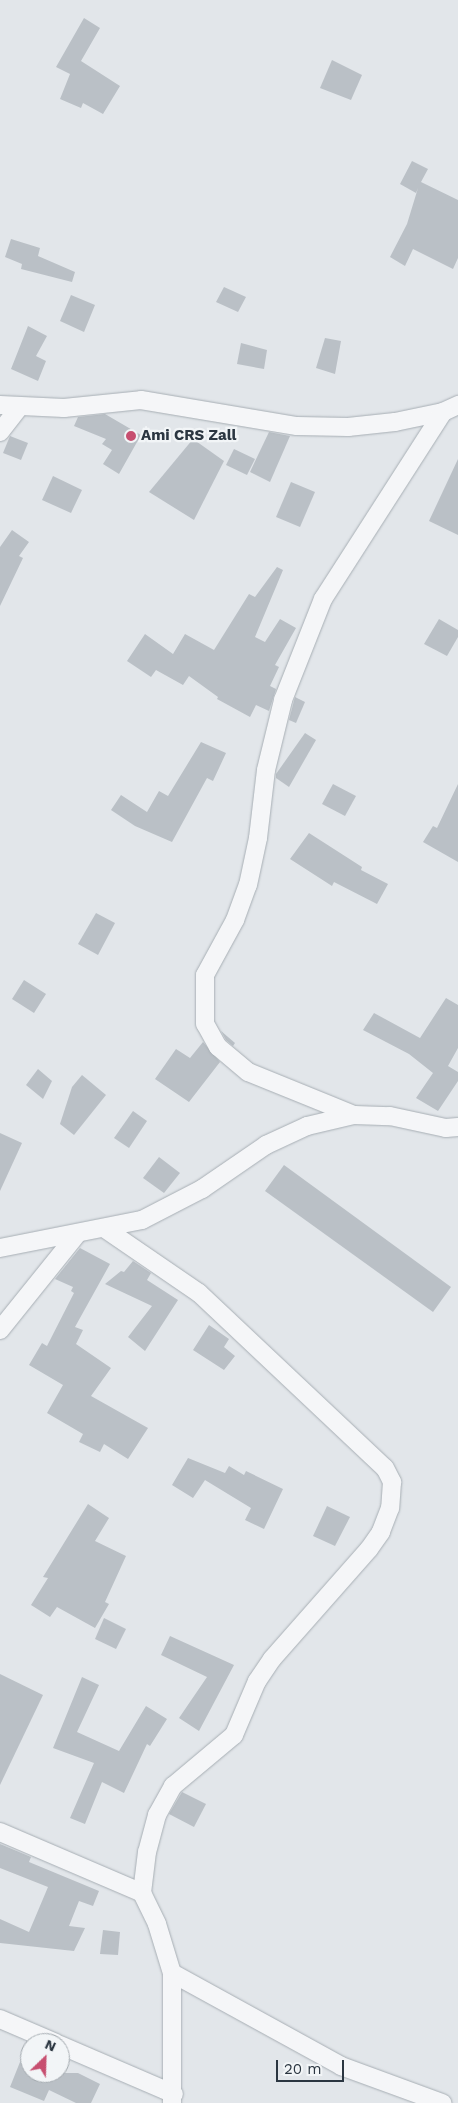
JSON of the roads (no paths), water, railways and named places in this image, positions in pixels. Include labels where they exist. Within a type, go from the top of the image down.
[{"type":"street","points":[[0,405],[19,408],[64,408],[141,400],[297,426],[348,427],[395,422],[450,408]]},
{"type":"street","points":[[0,432],[19,408]]},
{"type":"street","points":[[354,1115],[248,1072],[218,1047],[206,1024],[205,975],[235,920],[248,885],[258,838],[266,770],[283,700],[323,599],[450,408]]},
{"type":"street","points":[[0,1248],[142,1220],[202,1189],[266,1146],[307,1126],[354,1115],[390,1116],[446,1128],[458,1127]]},
{"type":"street","points":[[70,2050],[173,2098],[172,1973],[157,1924],[142,1893],[147,1852],[156,1815],[173,1786],[234,1735],[257,1681],[272,1659],[369,1549],[381,1532],[390,1508],[392,1482],[385,1468],[199,1293],[104,1228]]},
{"type":"street","points":[[0,1330],[78,1233]]},
{"type":"street","points":[[0,1832],[142,1893]]},
{"type":"street","points":[[172,1973],[341,2066],[442,2103]]},
{"type":"street","points":[[0,2019],[33,2033]]},
{"type":"place","name":"Ami CRS Zall","points":[[131,436]]}]
